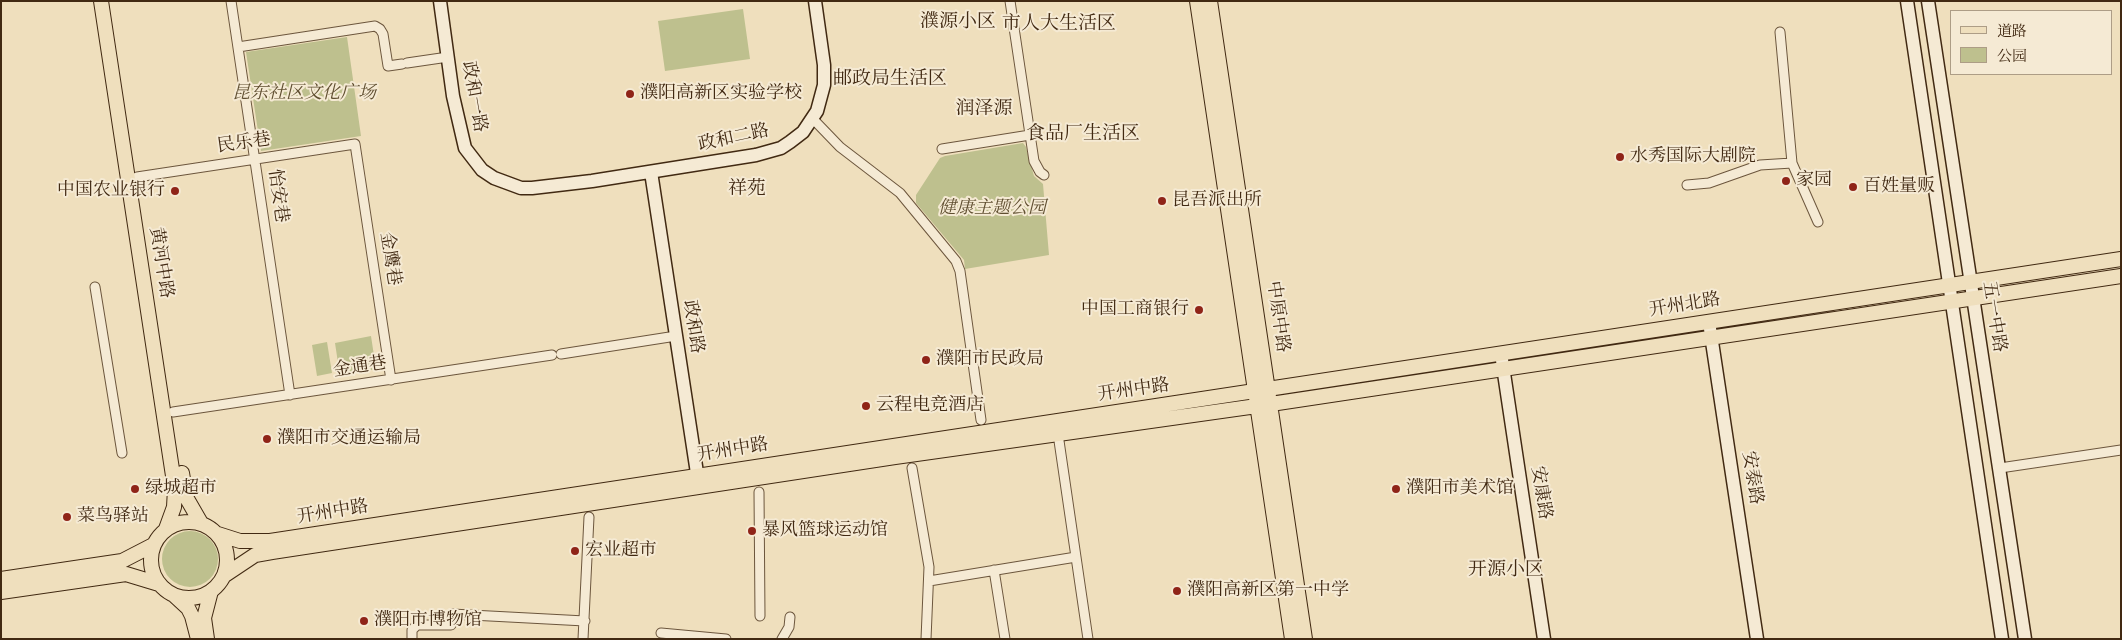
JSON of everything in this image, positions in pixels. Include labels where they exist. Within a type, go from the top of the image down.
[{"type":"main road","name":"黄河中路","points":[[101,1],[175,489],[174,507],[166,529]]},
{"type":"main road","name":"黄河中路","points":[[111,1],[186,497],[201,523]]},
{"type":"main road","name":"中原中路","points":[[1197,1],[1262,389]]},
{"type":"main road","name":"中原中路","points":[[1210,1],[1262,389],[1292,639]]},
{"type":"main road","name":"开州北路","points":[[1262,389],[2121,259]]},
{"type":"main road","name":"开州北路","points":[[1264,405],[2121,276]]},
{"type":"main road","name":"开州中路","points":[[224,575],[255,556],[272,552],[698,481],[1245,394],[1262,389]]},
{"type":"main road","name":"中原中路","points":[[1264,405],[1305,639]]},
{"type":"main road","name":"开州中路","points":[[218,534],[240,541],[270,541],[1264,405]]},
{"type":"main road","points":[[1,579],[122,561],[154,545],[166,529],[180,522],[201,523],[218,534],[227,553],[224,575],[211,591],[204,618],[207,639]]},
{"type":"main road","points":[[154,545],[151,565],[159,584]]},
{"type":"main road","points":[[1,592],[126,574],[159,584],[174,595],[188,608],[198,639]]},
{"type":"main road","points":[[174,595],[196,598],[211,591]]},
{"type":"street","name":"怡安巷","points":[[231,1],[290,395]]},
{"type":"street","name":"政和一路","points":[[440,1],[453,96],[466,148],[482,170],[494,178],[521,188],[651,172]]},
{"type":"street","name":"政和二路","points":[[651,172],[768,152],[790,142],[803,132],[813,119],[822,99],[824,85],[824,65],[815,1]]},
{"type":"street","points":[[1010,1],[1034,161],[1040,172],[1044,175]]},
{"type":"street","points":[[1907,1],[2002,639]]},
{"type":"street","name":"五一中路","points":[[1928,1],[2026,639]]},
{"type":"street","points":[[238,47],[375,26],[380,28],[383,34],[388,66],[448,56]]},
{"type":"street","points":[[1780,32],[1792,163],[1818,222]]},
{"type":"street","points":[[813,119],[840,147],[900,193],[956,261],[960,271],[981,420]]},
{"type":"street","points":[[942,149],[1030,135]]},
{"type":"street","name":"民乐巷","points":[[137,177],[355,144]]},
{"type":"street","name":"金鹰巷","points":[[355,144],[391,380]]},
{"type":"street","points":[[1687,185],[1709,183],[1760,165],[1792,163]]},
{"type":"street","name":"政和路","points":[[651,172],[698,481]]},
{"type":"street","points":[[95,287],[122,453]]},
{"type":"street","name":"安泰路","points":[[1709,322],[1757,639]]},
{"type":"street","name":"金通巷","points":[[173,412],[676,336]]},
{"type":"street","name":"安康路","points":[[1500,353],[1544,639]]},
{"type":"street","points":[[1058,434],[1088,639]]},
{"type":"street","points":[[2000,468],[2121,450]]},
{"type":"street","points":[[912,468],[929,580],[926,639]]},
{"type":"street","points":[[759,492],[760,616]]},
{"type":"street","points":[[584,639],[589,517]]},
{"type":"street","points":[[929,580],[1076,557]]},
{"type":"street","points":[[994,570],[1005,639]]},
{"type":"street","points":[[412,639],[412,630],[417,625],[451,625],[452,614],[585,622]]},
{"type":"street","points":[[782,639],[789,627],[790,618]]},
{"type":"street","points":[[661,633],[726,639]]},
{"type":"green space","points":[[743,9],[750,59],[665,71],[658,21]]},
{"type":"green space","name":"昆东社区文化广场","points":[[347,37],[361,136],[261,151],[246,52]]},
{"type":"green space","name":"健康主题公园","points":[[1023,143],[1026,147],[1034,176],[1043,184],[1049,255],[965,269],[964,260],[916,203],[916,195],[940,158]]},
{"type":"green space","points":[[371,336],[376,369],[340,376],[335,343]]},
{"type":"green space","points":[[327,342],[332,373],[317,376],[312,345]]},
{"type":"green space","points":[[190,531],[201,533],[210,539],[216,548],[218,559],[216,570],[210,579],[201,585],[190,587],[179,585],[170,579],[164,570],[162,559],[164,548],[170,539],[179,533]]},
{"type":"place","name":"濮阳高新区实验学校","points":[[630,94]]},
{"type":"place","name":"水秀国际大剧院","points":[[1620,157]]},
{"type":"place","name":"家园","points":[[1786,181]]},
{"type":"place","name":"百姓量贩","points":[[1853,187]]},
{"type":"place","name":"中国农业银行","points":[[175,191]]},
{"type":"place","name":"昆吾派出所","points":[[1162,201]]},
{"type":"place","name":"中国工商银行","points":[[1199,310]]},
{"type":"place","name":"濮阳市民政局","points":[[926,360]]},
{"type":"place","name":"云程电竞酒店","points":[[866,406]]},
{"type":"place","name":"濮阳市交通运输局","points":[[267,439]]},
{"type":"place","name":"绿城超市","points":[[135,489]]},
{"type":"place","name":"濮阳市美术馆","points":[[1396,489]]},
{"type":"place","name":"菜鸟驿站","points":[[67,517]]},
{"type":"place","name":"暴风篮球运动馆","points":[[752,531]]},
{"type":"place","name":"宏业超市","points":[[575,551]]},
{"type":"place","name":"濮阳高新区第一中学","points":[[1177,591]]},
{"type":"place","name":"濮阳市博物馆","points":[[364,621]]},
{"type":"district","name":"濮源小区","points":[[958,23]]},
{"type":"district","name":"市人大生活区","points":[[1059,25]]},
{"type":"district","name":"邮政局生活区","points":[[890,80]]},
{"type":"district","name":"润泽源","points":[[984,110]]},
{"type":"district","name":"食品厂生活区","points":[[1083,135]]},
{"type":"district","name":"祥苑","points":[[747,190]]},
{"type":"district","name":"开源小区","points":[[1506,571]]}]
